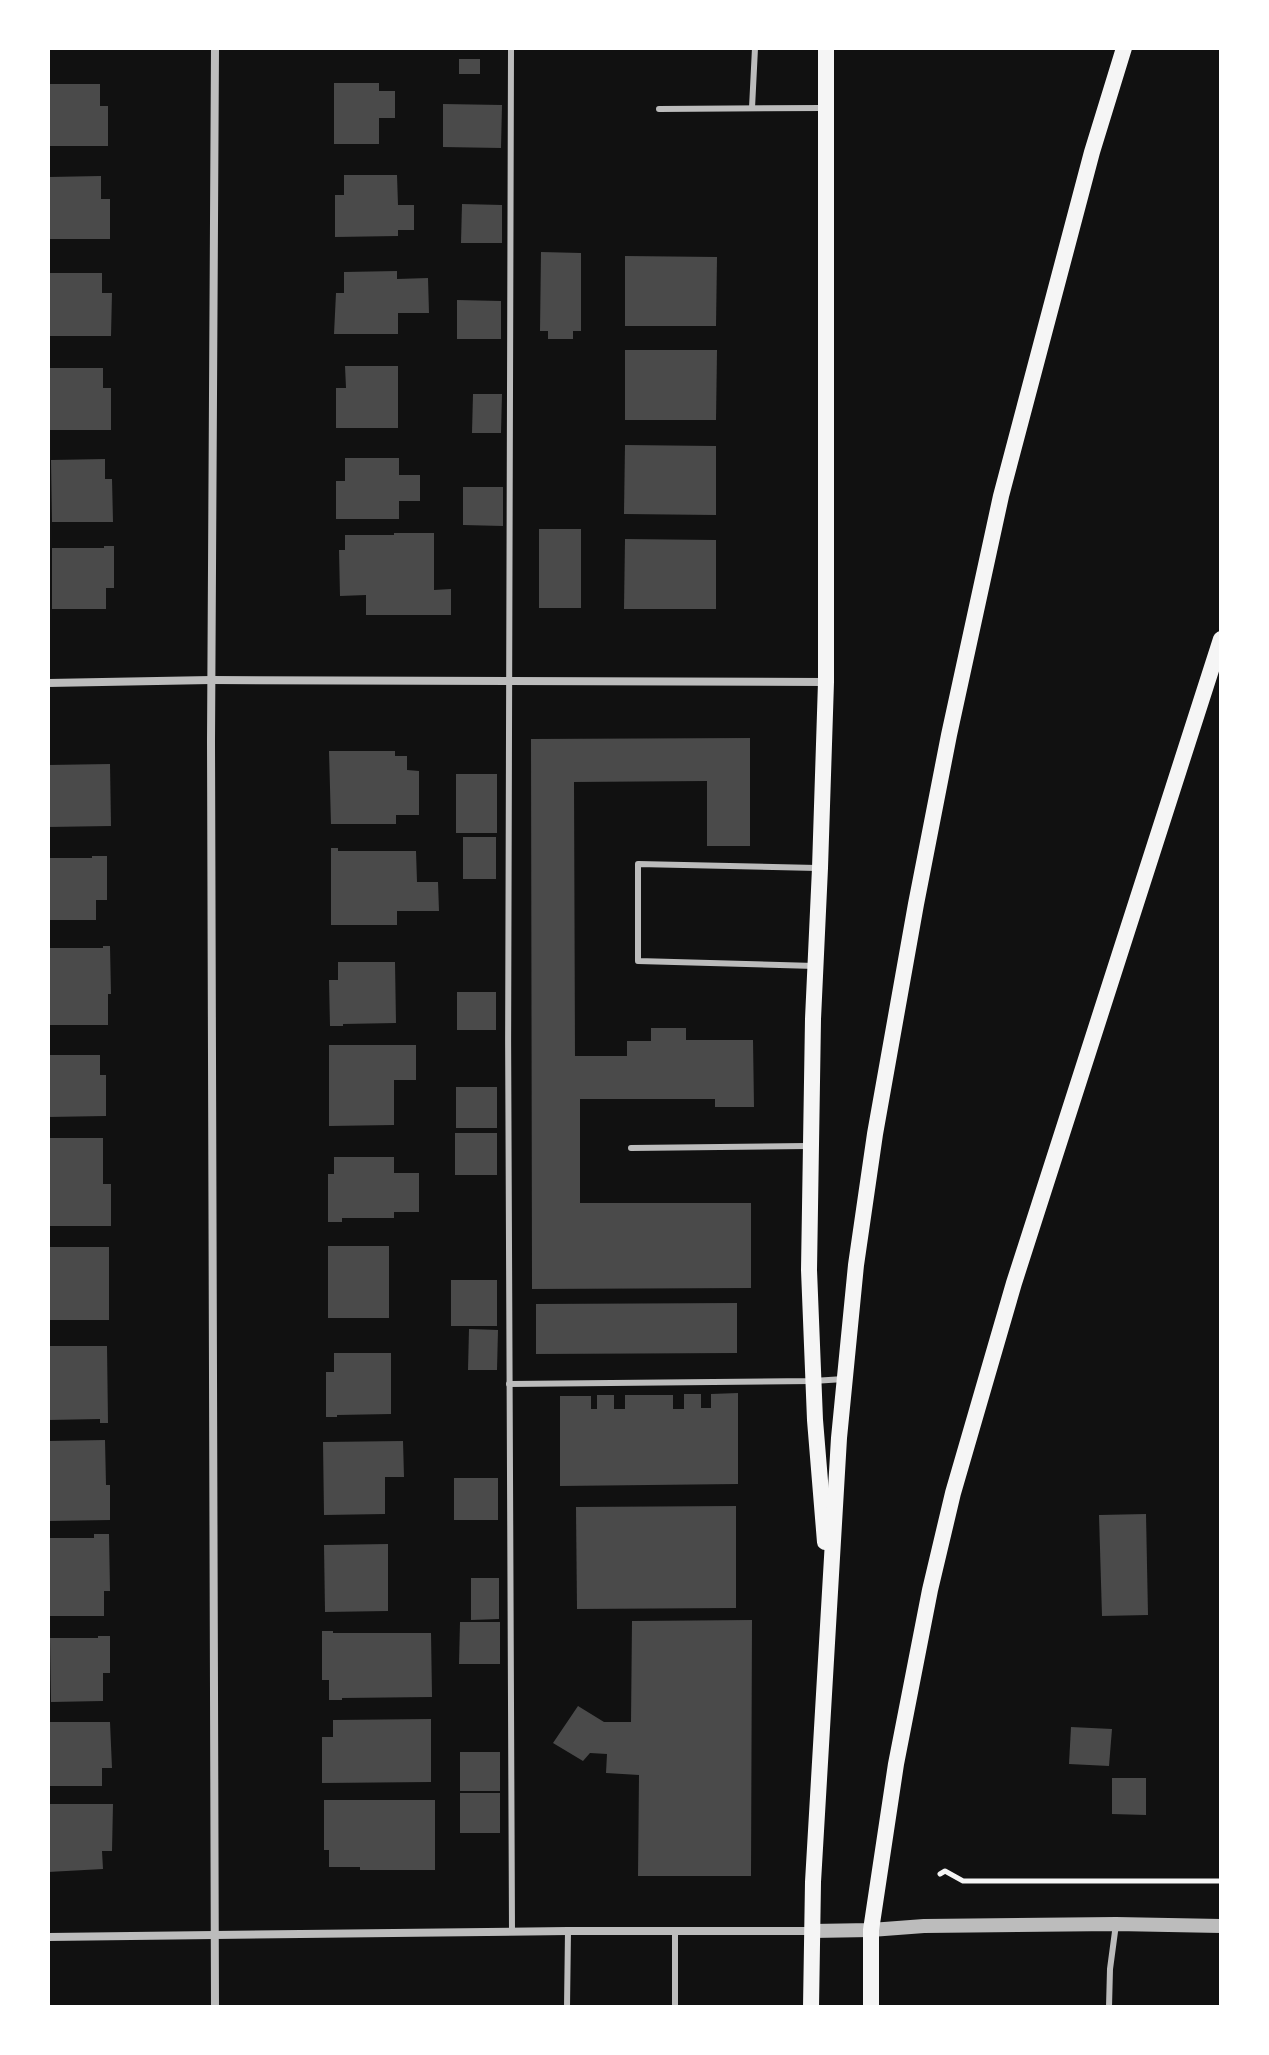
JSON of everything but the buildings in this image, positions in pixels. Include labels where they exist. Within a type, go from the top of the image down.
[{"type":"main road","points":[[826,48],[826,682],[815,966],[809,1270],[813,1381],[830,1608]]},
{"type":"main road","points":[[811,2007],[812,1931],[844,1379],[856,1265],[875,1134],[949,735],[1001,496],[1092,152],[1124,48]]},
{"type":"main road","points":[[871,2007],[871,1930],[896,1764],[913,1669],[957,1480],[1014,1283],[1221,639]]},
{"type":"street","points":[[215,48],[211,680],[215,2007]]},
{"type":"street","points":[[48,683],[211,680],[826,682]]},
{"type":"street","points":[[48,1937],[812,1931],[924,1926],[1116,1924],[1221,1926]]},
{"type":"lane","points":[[511,48],[508,681],[512,1932]]},
{"type":"lane","points":[[752,108],[755,48]]},
{"type":"lane","points":[[659,109],[826,108]]},
{"type":"lane","points":[[815,966],[638,961],[638,864],[820,868]]},
{"type":"lane","points":[[631,1148],[811,1146]]},
{"type":"lane","points":[[509,1384],[844,1379]]},
{"type":"lane","points":[[1109,2007],[1116,1924]]},
{"type":"lane","points":[[567,2007],[568,1931]]},
{"type":"lane","points":[[675,1931],[675,2007]]},
{"type":"path","points":[[940,1874],[945,1871],[963,1881],[1221,1881]]}]
